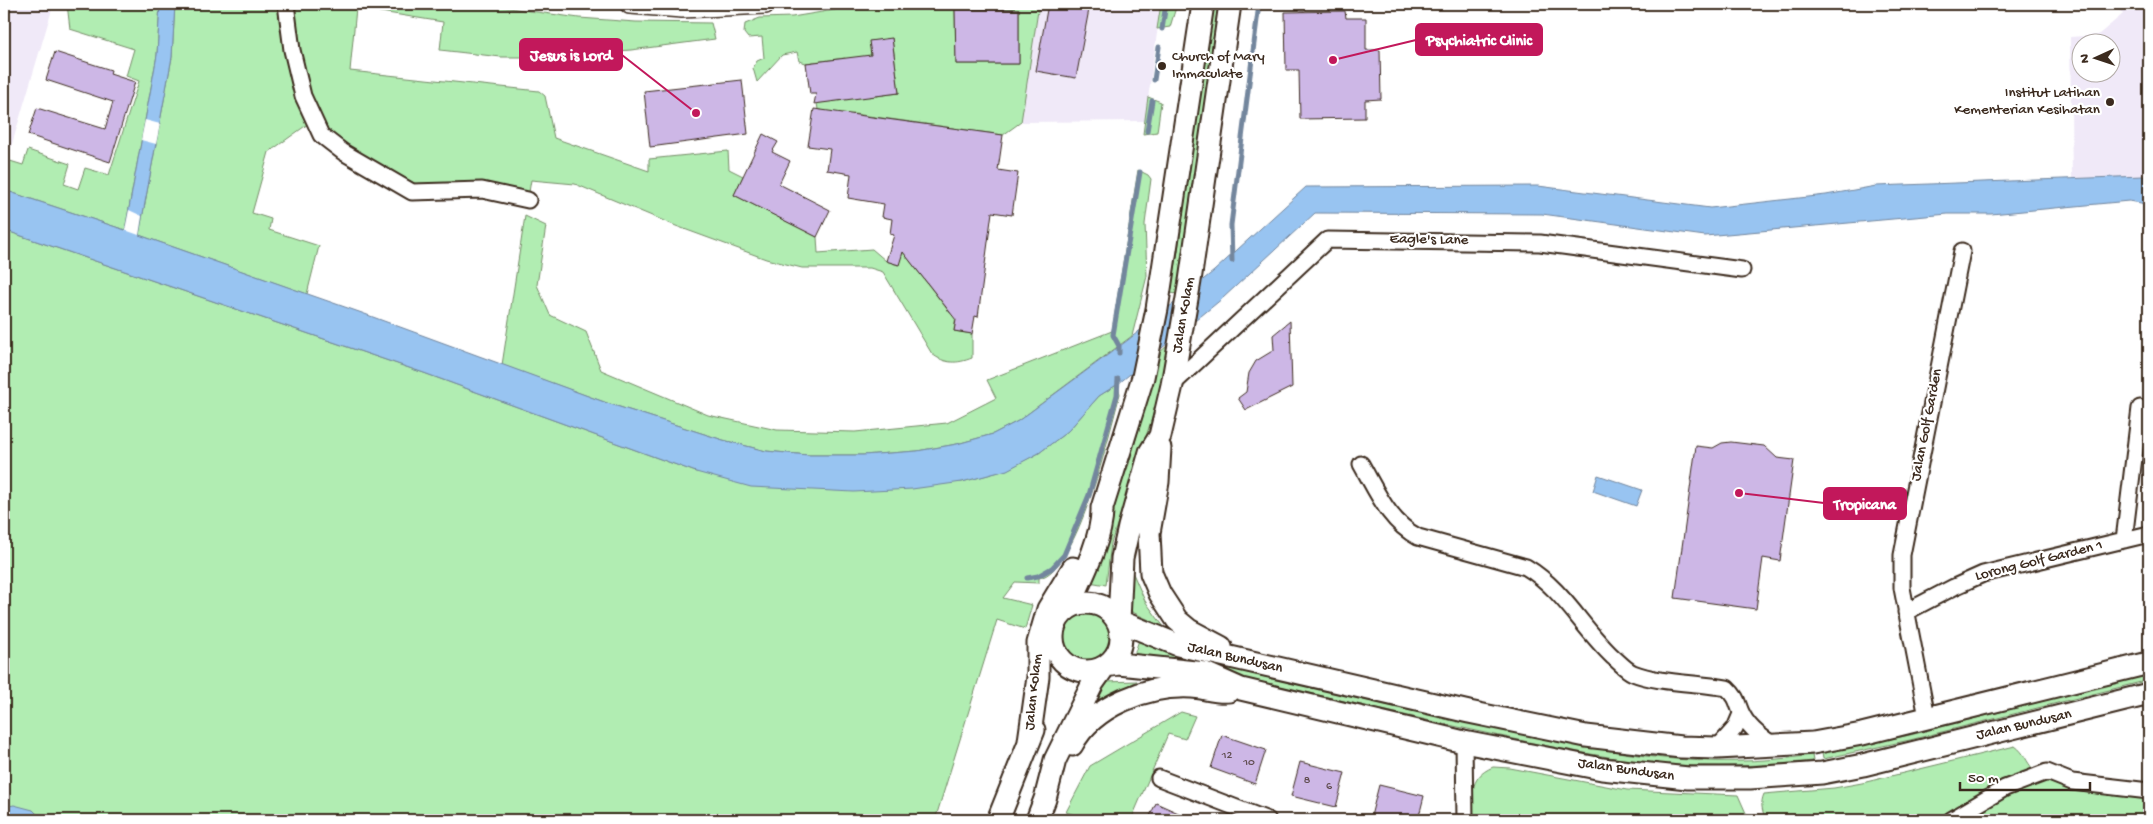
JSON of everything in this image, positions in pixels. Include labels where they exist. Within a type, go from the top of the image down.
[{"type":"main road","name":"Jalan Kolam","points":[[1029,741],[1038,677],[1038,643],[1048,609],[1078,560],[1095,517],[1102,508],[1143,377],[1157,309],[1203,4]]},
{"type":"main road","name":"Jalan Kolam","points":[[1119,621],[1122,558],[1150,452],[1160,436],[1172,385],[1190,281],[1230,4]]},
{"type":"main road","points":[[1160,436],[1158,482],[1149,533],[1151,572],[1160,594],[1177,620],[1189,630],[1258,664]]},
{"type":"main road","name":"Jalan Kolam","points":[[1068,608],[1098,536],[1103,519],[1102,508]]},
{"type":"main road","points":[[1045,799],[1055,760],[1093,682],[1119,651],[1121,631],[1119,621],[1106,607],[1097,603],[1087,602],[1068,608],[1056,623],[1053,642],[1062,660],[1078,670],[1097,670],[1105,666]]},
{"type":"main road","name":"Jalan Bundusan","points":[[1119,621],[1178,644],[1258,664],[1586,736],[1681,747],[1717,748],[1813,743],[1852,736],[2149,663]]},
{"type":"main road","name":"Jalan Kolam","points":[[998,820],[1040,716],[1049,674],[1053,642]]},
{"type":"main road","name":"Jalan Bundusan","points":[[1105,666],[1119,664],[1205,673],[1241,689],[1464,742],[1636,773],[1688,778],[1750,778],[1822,773],[1863,765],[2149,694]]},
{"type":"main road","points":[[1037,820],[1045,799],[1076,737],[1085,727],[1118,702],[1157,690],[1175,687],[1225,692],[1241,689]]},
{"type":"street","points":[[286,4],[292,50],[302,96],[321,135],[343,152],[412,192],[482,190],[528,200]]},
{"type":"street","points":[[630,4],[682,8],[765,4]]},
{"type":"street","name":"Eagle's Lane","points":[[1172,385],[1327,240],[1540,243],[1742,270]]},
{"type":"street","name":"Jalan Golf Garden","points":[[1927,717],[1906,612],[1901,574],[1902,555],[1962,251]]},
{"type":"street","points":[[2124,540],[2140,408]]},
{"type":"street","points":[[1361,464],[1390,514],[1398,525],[1408,532],[1418,537],[1526,567],[1541,576],[1556,590],[1604,649],[1632,673],[1727,688],[1739,702],[1741,714],[1751,727],[1776,746]]},
{"type":"street","name":"Lorong Golf Garden 1","points":[[1906,612],[1954,586],[1983,574],[2149,534]]},
{"type":"street","points":[[1717,748],[1735,728],[1741,714]]},
{"type":"street","points":[[1464,742],[1465,820]]},
{"type":"street","points":[[1950,820],[2005,788],[2047,772],[2072,782],[2149,791]]},
{"type":"street","points":[[1159,778],[1268,820]]},
{"type":"shaded area","points":[[4,4],[48,4],[53,6],[4,171]]},
{"type":"shaded area","points":[[1039,4],[1161,4],[1145,121],[1021,122]]},
{"type":"shaded area","name":"Institut Latihan Kementerian Kesihatan","points":[[2114,4],[2149,4],[2149,180],[2142,176],[2072,179],[2071,82],[2120,82],[2120,32],[2102,32],[2123,14]]},
{"type":"green space","points":[[67,4],[160,4],[157,55],[125,230],[4,190],[4,171],[7,160],[23,165],[28,150],[70,164],[64,184],[78,189],[85,168],[109,175],[139,81],[126,76],[134,49],[70,29]]},
{"type":"green space","points":[[175,4],[280,4],[298,99],[308,124],[269,152],[252,213],[271,219],[269,230],[319,246],[307,294],[139,235],[172,57]]},
{"type":"green space","points":[[291,4],[481,4],[579,18],[636,22],[711,23],[715,39],[631,50],[534,57],[501,57],[440,50],[443,22],[356,8],[350,71],[539,91],[545,96],[554,138],[649,171],[649,159],[728,151],[729,169],[743,176],[734,195],[817,237],[818,253],[872,249],[886,261],[898,265],[903,252],[950,313],[956,314],[954,331],[972,334],[972,358],[951,362],[942,360],[932,354],[883,272],[870,268],[802,268],[766,259],[676,226],[575,184],[531,180],[529,192],[482,183],[416,184],[370,159],[325,129],[307,95]]},
{"type":"green space","points":[[870,4],[1039,4],[1021,122],[1003,135],[854,114],[820,123],[817,103],[850,99],[845,58],[806,63],[799,61],[797,52],[782,55],[757,82],[753,68],[757,61],[764,58],[762,37],[748,38],[744,33],[745,24],[760,18],[792,17]],"holes":[[[955,9],[1019,9],[1019,64],[956,64]],[[892,38],[899,93],[876,96]]]},
{"type":"green space","points":[[1161,4],[1177,4],[1170,27],[1157,29]]},
{"type":"green space","points":[[1212,4],[1218,4],[1178,294],[1170,293],[1177,258]]},
{"type":"green space","points":[[1148,97],[1161,102],[1157,132],[1143,134]]},
{"type":"green space","points":[[1138,170],[1148,175],[1151,179],[1145,224],[1147,276],[1132,336],[1018,421],[993,434],[957,444],[917,451],[863,455],[808,455],[766,451],[723,440],[607,403],[502,365],[525,216],[546,226],[537,285],[550,315],[586,332],[601,370],[708,415],[777,430],[855,432],[947,423],[996,398],[987,380],[1112,331]]},
{"type":"green space","points":[[4,230],[424,373],[696,472],[962,482],[1006,470],[1039,453],[1068,431],[1099,396],[1118,384],[1120,394],[1090,497],[1067,552],[1053,570],[1039,578],[1039,583],[1015,582],[1003,598],[1032,605],[1025,629],[997,620],[935,820],[4,820]]},
{"type":"green space","points":[[1169,344],[1157,403],[1111,543],[1106,585],[1084,581],[1129,464],[1157,355]]},
{"type":"green space","points":[[1131,569],[1145,601],[1164,627],[1128,610]]},
{"type":"green space","points":[[1087,613],[1097,615],[1105,621],[1111,629],[1113,639],[1111,649],[1105,657],[1097,663],[1087,665],[1077,663],[1069,657],[1063,649],[1061,639],[1063,629],[1069,621],[1077,615]]},
{"type":"green space","points":[[1139,640],[1188,657],[1263,676],[1426,714],[1589,747],[1661,758],[1698,761],[1773,760],[1812,755],[1813,761],[1738,766],[1700,766],[1635,761],[1580,752],[1444,724],[1179,663],[1132,661]]},
{"type":"green space","points":[[2149,674],[2149,680],[1910,740],[1823,759],[1822,753],[1910,735]]},
{"type":"green space","points":[[1137,681],[1085,709],[1105,682]]},
{"type":"green space","points":[[1181,712],[1195,716],[1185,739],[1168,734],[1131,820],[1090,820],[1066,812],[1090,766]]},
{"type":"green space","points":[[2015,746],[2034,770],[2045,779],[2059,786],[2088,793],[2149,797],[2149,820],[1766,820],[1763,810],[1762,801],[1764,794],[1834,788],[1862,783]]},
{"type":"green space","points":[[1493,767],[1510,768],[1627,790],[1738,795],[1749,820],[1474,820],[1473,789],[1475,782],[1485,771]]},
{"type":"water","points":[[160,4],[175,4],[172,57],[139,235],[362,313],[607,403],[723,440],[766,451],[808,455],[863,455],[917,451],[957,444],[993,434],[1018,421],[1128,340],[1214,271],[1306,187],[1538,186],[1710,208],[1826,195],[1876,186],[2143,176],[2149,180],[2149,207],[2141,203],[2129,201],[1991,214],[1948,214],[1705,236],[1542,214],[1315,213],[1223,298],[1118,384],[1099,396],[1068,431],[1039,453],[1007,470],[962,482],[912,489],[854,492],[751,487],[696,472],[424,373],[4,230],[4,190],[125,230],[157,55]]},
{"type":"water","points":[[1598,475],[1642,490],[1636,506],[1593,491]]},
{"type":"water","points":[[14,805],[33,810],[43,820],[4,820],[4,807]]},
{"type":"pier","points":[[145,120],[160,124],[156,144],[141,140]]},
{"type":"pier","points":[[129,210],[142,216],[139,235],[125,230]]},
{"type":"building","points":[[1048,4],[1090,4],[1076,78],[1036,71]]},
{"type":"building","points":[[955,9],[1019,9],[1019,64],[956,64]]},
{"type":"building","points":[[1345,11],[1346,18],[1366,18],[1366,50],[1380,50],[1381,99],[1365,100],[1365,118],[1300,119],[1299,70],[1286,70],[1285,12]]},
{"type":"building","points":[[892,38],[899,93],[814,104],[816,94],[810,94],[806,63],[871,55],[869,41]]},
{"type":"building","points":[[55,52],[111,70],[110,74],[135,82],[110,162],[28,135],[37,108],[105,129],[113,102],[46,80]]},
{"type":"building","points":[[742,80],[748,134],[650,147],[644,91]]},
{"type":"building","points":[[814,109],[1003,135],[998,170],[1018,173],[1012,215],[992,212],[978,317],[975,316],[972,334],[954,331],[956,320],[903,252],[899,265],[886,261],[894,235],[890,234],[892,219],[882,217],[884,204],[848,198],[851,174],[827,170],[830,149],[808,146]]},
{"type":"building","points":[[763,134],[778,142],[772,152],[790,161],[779,184],[830,210],[817,237],[734,195]]},
{"type":"building","points":[[1290,321],[1292,387],[1246,410],[1238,398],[1246,392],[1249,373],[1256,361],[1274,350],[1273,335]]},
{"type":"building","points":[[1731,442],[1764,446],[1777,458],[1794,460],[1780,561],[1763,558],[1756,609],[1675,598],[1696,446],[1713,448],[1722,443]]},
{"type":"building","points":[[1222,735],[1266,750],[1255,784],[1211,768]]},
{"type":"building","points":[[1300,762],[1345,773],[1336,807],[1291,796]]},
{"type":"building","points":[[1379,785],[1424,796],[1418,820],[1370,820]]},
{"type":"building","points":[[1156,803],[1194,820],[1148,820]]},
{"type":"waterway","points":[[1162,29],[1166,4]]},
{"type":"waterway","points":[[1232,261],[1231,225],[1259,4]]},
{"type":"waterway","points":[[1154,80],[1159,47]]},
{"type":"waterway","points":[[1147,131],[1152,101]]},
{"type":"waterway","points":[[1119,353],[1119,346],[1113,335],[1140,172]]},
{"type":"waterway","points":[[1027,578],[1038,576],[1052,568],[1064,555],[1089,495],[1117,395],[1118,379]]},
{"type":"place","name":"Psychiatric Clinic","points":[[1333,60]]},
{"type":"place","name":"Church of Mary Immaculate","points":[[1162,66]]},
{"type":"place","name":"Institut Latihan Kementerian Kesihatan","points":[[2110,102]]},
{"type":"place","name":"Jesus is Lord","points":[[696,113]]},
{"type":"place","name":"Tropicana","points":[[1739,493]]}]
